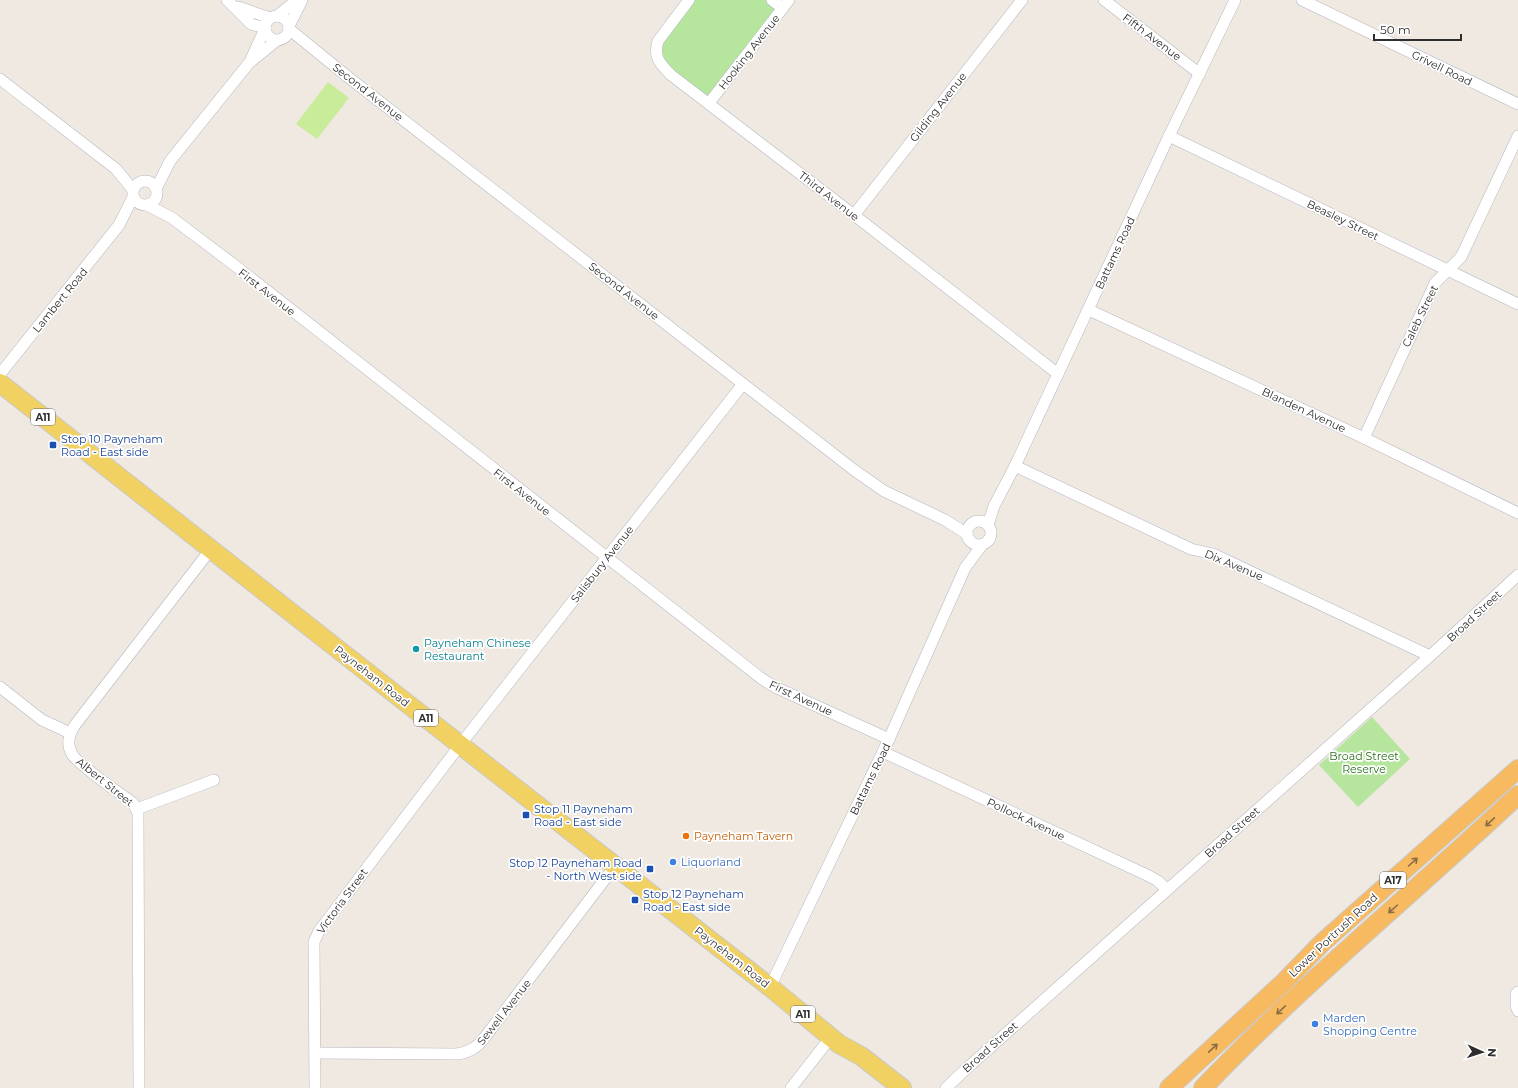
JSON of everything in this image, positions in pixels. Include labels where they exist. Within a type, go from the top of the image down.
[{"type":"highway","name":"Lower Portrush Road","points":[[1169,1088],[1272,994],[1322,943],[1518,769]]},
{"type":"highway","name":"Lower Portrush Road","points":[[1203,1088],[1284,1007],[1449,860],[1518,795]]},
{"type":"highway","points":[[1272,994],[1290,985],[1310,983],[1312,967],[1322,943]]},
{"type":"main road","name":"Payneham Road","points":[[0,383],[770,987],[835,1041],[858,1067],[881,1088]]},
{"type":"main road","name":"Payneham Road","points":[[835,1041],[861,1056],[902,1088]]},
{"type":"street","points":[[249,63],[269,23],[297,0]]},
{"type":"street","points":[[133,194],[137,184],[144,181],[170,161],[249,63],[285,33],[302,0]]},
{"type":"street","name":"Third Avenue","points":[[689,0],[658,41],[656,48],[660,64],[670,75],[709,103],[1058,374]]},
{"type":"street","points":[[772,0],[786,4]]},
{"type":"street","name":"Gilding Avenue","points":[[854,215],[1022,0]]},
{"type":"street","name":"Fifth Avenue","points":[[1104,0],[1200,74]]},
{"type":"street","name":"Battams Road","points":[[980,523],[994,506],[1015,466],[1169,136],[1235,0]]},
{"type":"street","name":"Grivell Road","points":[[1302,0],[1518,104]]},
{"type":"street","points":[[230,3],[269,23],[286,20],[285,33]]},
{"type":"street","name":"Hooking Avenue","points":[[709,103],[786,4]]},
{"type":"street","points":[[269,23],[268,36],[285,33]]},
{"type":"street","name":"Second Avenue","points":[[285,33],[302,38],[312,48],[854,470],[884,491],[945,520],[968,537]]},
{"type":"street","points":[[0,79],[116,169],[154,185],[156,192]]},
{"type":"street","name":"Beasley Street","points":[[1169,136],[1518,304]]},
{"type":"street","name":"Caleb Street","points":[[1364,438],[1434,283],[1461,257],[1518,136]]},
{"type":"street","points":[[116,169],[136,201],[146,205],[153,202],[170,161]]},
{"type":"street","name":"First Avenue","points":[[156,192],[172,218]]},
{"type":"street","name":"Lambert Road","points":[[0,374],[119,225],[133,194]]},
{"type":"street","name":"First Avenue","points":[[146,205],[172,218],[770,684],[889,739]]},
{"type":"street","name":"Lambert Road","points":[[119,225],[146,205]]},
{"type":"street","name":"Blanden Avenue","points":[[1089,310],[1364,438],[1518,513]]},
{"type":"street","name":"Salisbury Avenue","points":[[460,745],[743,384]]},
{"type":"street","name":"Dix Avenue","points":[[1015,466],[1191,549],[1213,554],[1430,656]]},
{"type":"street","name":"Second Avenue","points":[[945,520],[980,523]]},
{"type":"street","points":[[980,523],[992,534],[988,542],[982,545],[974,544],[968,537],[968,528],[980,523]]},
{"type":"street","name":"Battams Road","points":[[965,568],[968,537]]},
{"type":"street","name":"Battams Road","points":[[770,987],[883,752],[965,568],[982,545]]},
{"type":"street","points":[[0,687],[42,720],[70,733],[210,549]]},
{"type":"street","name":"Broad Street","points":[[946,1088],[1430,656],[1518,575]]},
{"type":"street","name":"Albert Street","points":[[70,733],[68,741],[69,748],[74,758],[133,804],[137,809],[139,1088]]},
{"type":"street","name":"Victoria Street","points":[[315,1088],[314,942],[316,936],[460,745]]},
{"type":"street","name":"Pollock Avenue","points":[[883,752],[1149,876],[1158,881],[1167,890]]},
{"type":"street","points":[[137,809],[214,780]]},
{"type":"street","name":"Sewell Avenue","points":[[315,1053],[456,1054],[474,1048],[486,1037],[615,866]]},
{"type":"street","points":[[1518,992],[1516,994],[1516,1006],[1518,1010]]},
{"type":"street","points":[[791,1088],[835,1041]]},
{"type":"green space","points":[[689,0],[772,0],[782,8],[709,103],[660,64],[658,41]]},
{"type":"green space","points":[[328,82],[349,98],[317,139],[296,124]]},
{"type":"green space","name":"Broad Street Reserve","points":[[1372,717],[1410,759],[1358,807],[1319,765]]},
{"type":"place","name":"Stop 10 Payneham Road - East side","points":[[53,445]]},
{"type":"place","name":"Payneham Chinese Restaurant","points":[[416,649]]},
{"type":"place","name":"Stop 11 Payneham Road - East side","points":[[526,815]]},
{"type":"place","name":"Payneham Tavern","points":[[686,836]]},
{"type":"place","name":"Liquorland","points":[[673,862]]},
{"type":"place","name":"Stop 12 Payneham Road - North West side","points":[[650,869]]},
{"type":"place","name":"Stop 12 Payneham Road - East side","points":[[635,900]]},
{"type":"place","name":"Marden Shopping Centre","points":[[1315,1024]]}]
